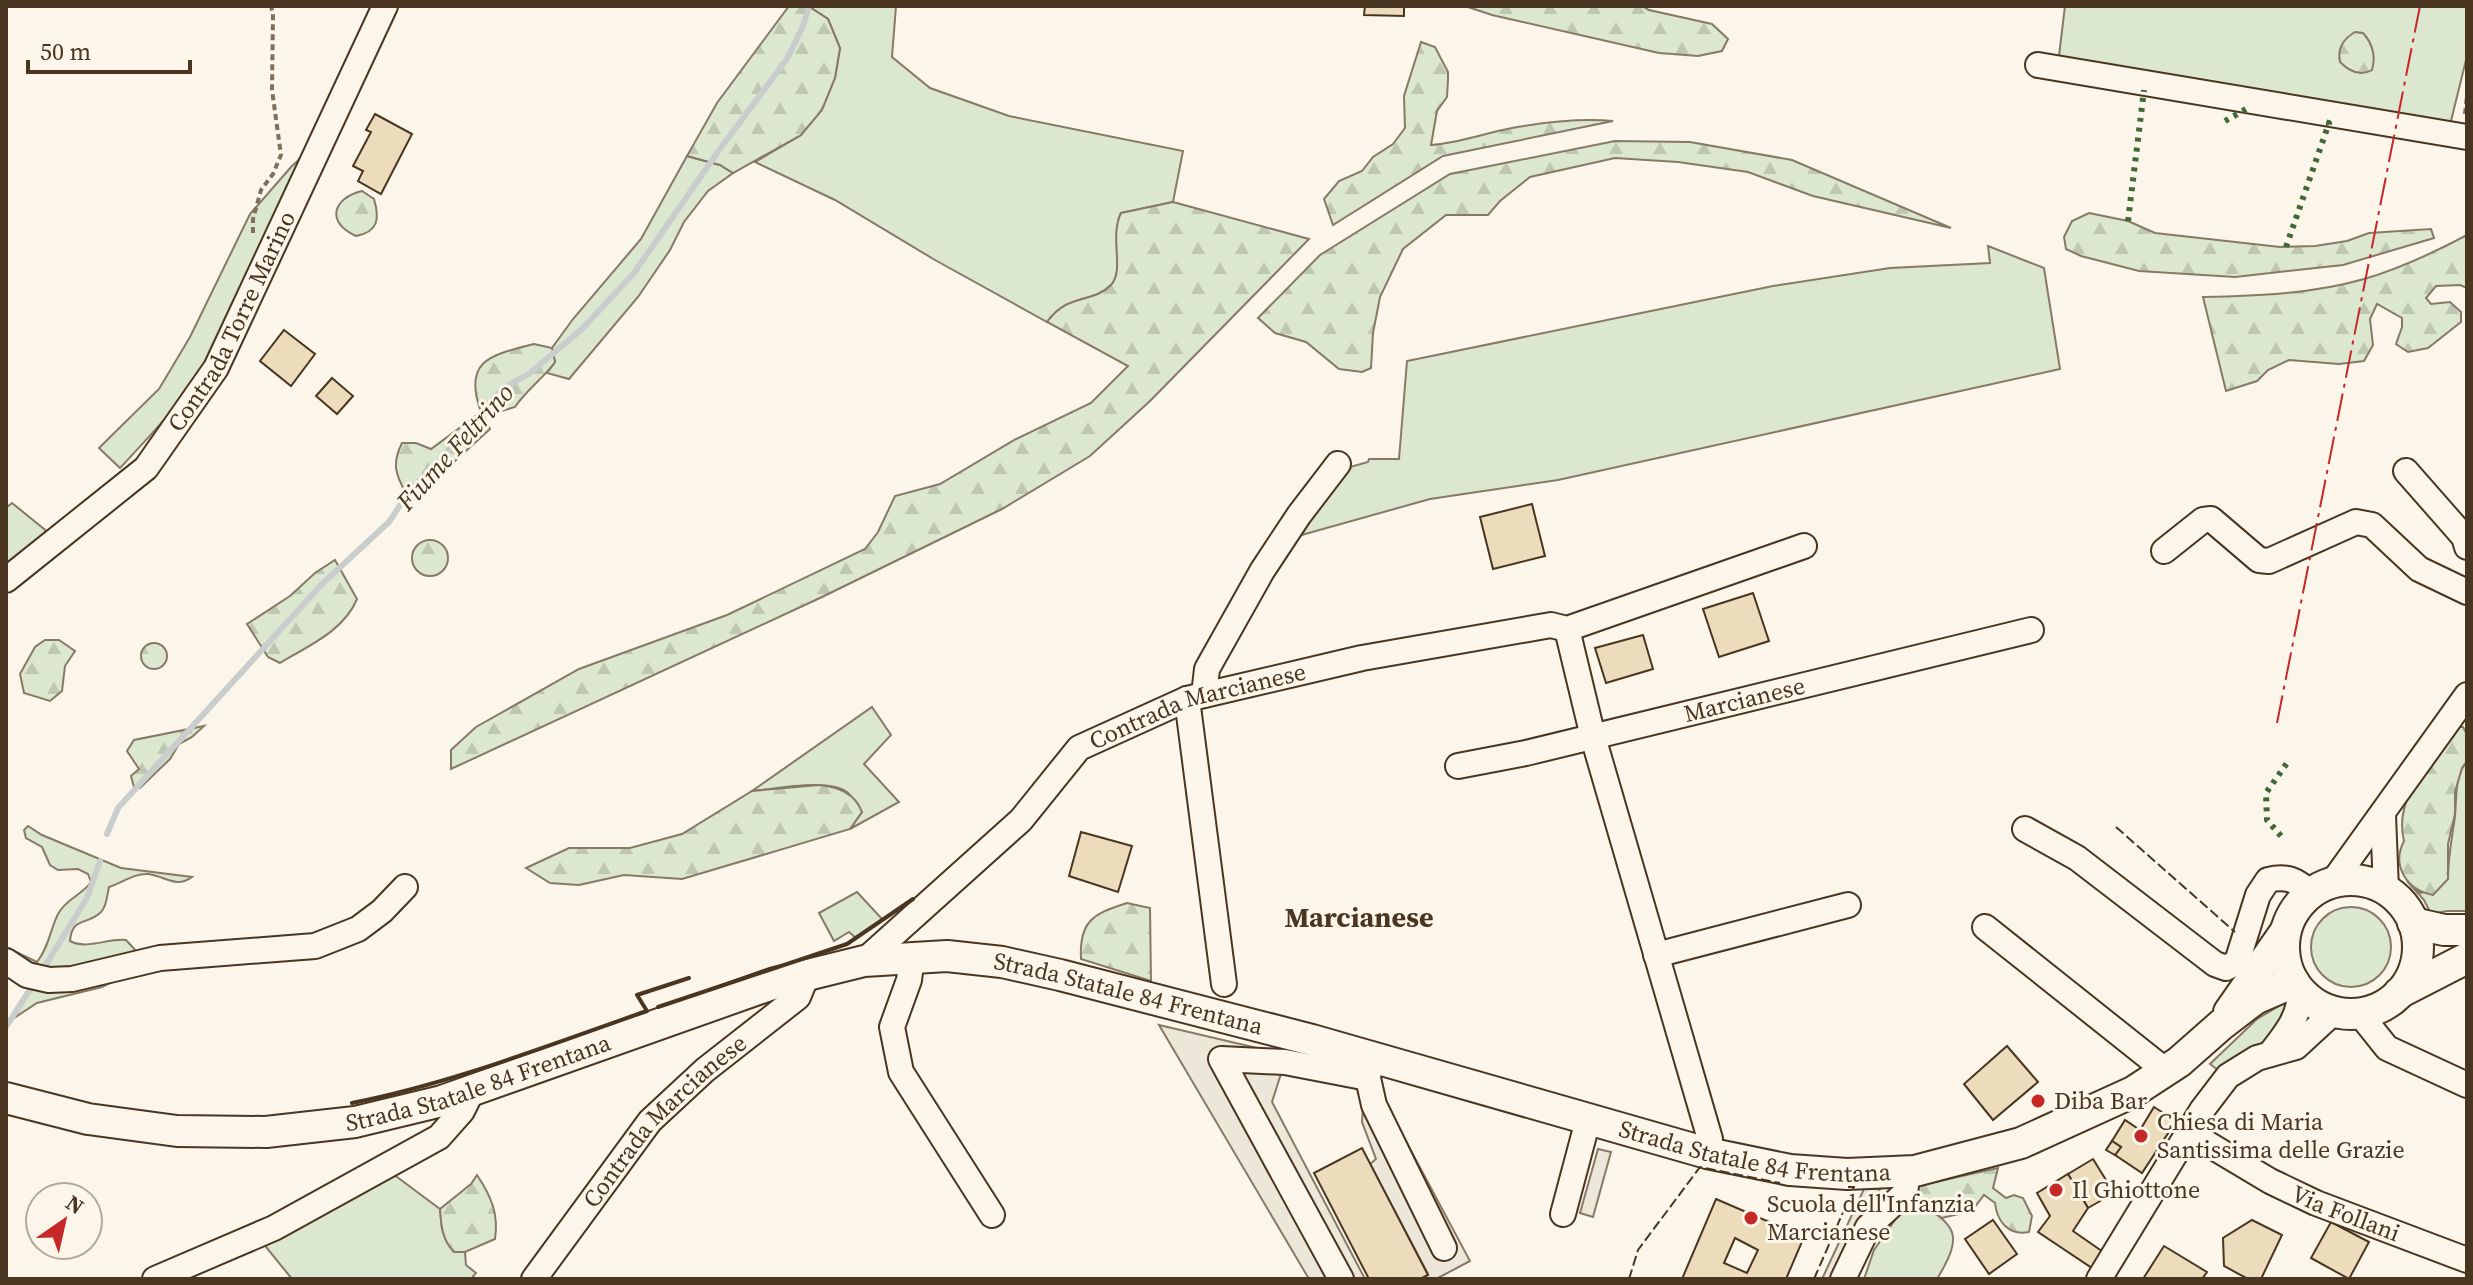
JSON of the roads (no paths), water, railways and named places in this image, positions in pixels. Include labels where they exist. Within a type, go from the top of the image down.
[{"type":"main road","points":[[2399,993],[2410,978],[2418,941],[2413,923],[2402,904],[2386,890],[2351,880],[2322,888],[2291,917],[2285,932],[2284,950],[2287,967],[2297,986],[2315,1004],[2346,1012],[2381,1007],[2399,993],[2467,958]]},
{"type":"main road","points":[[2413,923],[2444,930],[2467,930]]},
{"type":"main road","name":"Strada Statale 84 Frentana","points":[[2221,1025],[2285,932]]},
{"type":"main road","name":"Strada Statale 84 Frentana","points":[[6,1098],[88,1119],[177,1131],[266,1132],[355,1122],[402,1112],[473,1089],[775,983],[864,961],[947,956],[1002,962],[1370,1068],[1588,1120],[1707,1153],[1790,1170],[1847,1174],[1908,1171],[1972,1158],[2021,1143],[2133,1092],[2166,1071],[2255,999],[2297,986]]},
{"type":"street","name":"Contrada Torre Marino","points":[[6,580],[146,468],[216,368],[385,6]]},
{"type":"street","points":[[2038,65],[2467,137]]},
{"type":"street","points":[[1224,984],[1196,697],[1207,669],[1262,571],[1338,464]]},
{"type":"street","points":[[2406,471],[2464,537],[2467,547]]},
{"type":"street","points":[[2164,551],[2203,520],[2211,519],[2259,560],[2269,561],[2356,522],[2365,522],[2419,569],[2467,592]]},
{"type":"street","name":"Contrada Marcianese","points":[[864,961],[1021,820],[1079,748],[1196,697],[1362,658],[1551,625],[1567,629],[1804,546]]},
{"type":"street","points":[[1567,629],[1593,737],[1710,1139],[1707,1153]]},
{"type":"street","name":"Marcianese","points":[[1458,766],[1593,737],[2031,630]]},
{"type":"street","points":[[2025,829],[2077,858],[2215,964],[2226,968],[2237,962],[2258,895],[2268,880],[2283,876],[2322,888],[2383,815],[2467,695]]},
{"type":"street","points":[[2383,815],[2386,890]]},
{"type":"street","points":[[6,961],[27,975],[49,980],[72,979],[160,958],[315,946],[358,929],[382,911],[405,887]]},
{"type":"street","points":[[1656,955],[1848,905]]},
{"type":"street","points":[[1985,927],[2166,1071]]},
{"type":"street","points":[[912,957],[909,980],[892,1027],[901,1072],[992,1215]]},
{"type":"street","name":"Contrada Marcianese","points":[[534,1279],[650,1121],[705,1070],[798,997],[807,975]]},
{"type":"street","points":[[2270,1054],[2295,1022],[2300,1006],[2297,986]]},
{"type":"street","points":[[2102,1277],[2188,1132],[2228,1076],[2257,1058],[2296,1047],[2346,1012],[2387,1048],[2467,1085]]},
{"type":"street","points":[[1341,1279],[1221,1059],[1370,1068],[1374,1105],[1444,1248]]},
{"type":"street","points":[[155,1279],[274,1228],[439,1137],[462,1111],[473,1089]]},
{"type":"street","points":[[1563,1214],[1588,1120]]},
{"type":"street","name":"Via Follani","points":[[2188,1132],[2270,1181],[2316,1203],[2467,1260]]},
{"type":"street","points":[[1843,1279],[1868,1227],[1905,1193],[1908,1171]]},
{"type":"waterway","name":"Fiume Feltrino","points":[[107,834],[118,808],[322,584],[389,522],[410,490],[465,437],[494,397],[530,373],[582,329],[634,273],[787,59],[809,6]]},
{"type":"waterway","name":"Fiume Feltrino","points":[[42,971],[87,898],[100,861]]},
{"type":"waterway","name":"Fiume Feltrino","points":[[6,1027],[34,983]]},
{"type":"place","name":"Diba Bar","points":[[2038,1101]]},
{"type":"place","name":"Chiesa di Maria Santissima delle Grazie","points":[[2141,1136]]},
{"type":"place","name":"Il Ghiottone","points":[[2056,1190]]},
{"type":"place","name":"Scuola dell'Infanzia Marcianese","points":[[1751,1218]]},
{"type":"district","name":"Marcianese","points":[[1359,917]]}]
